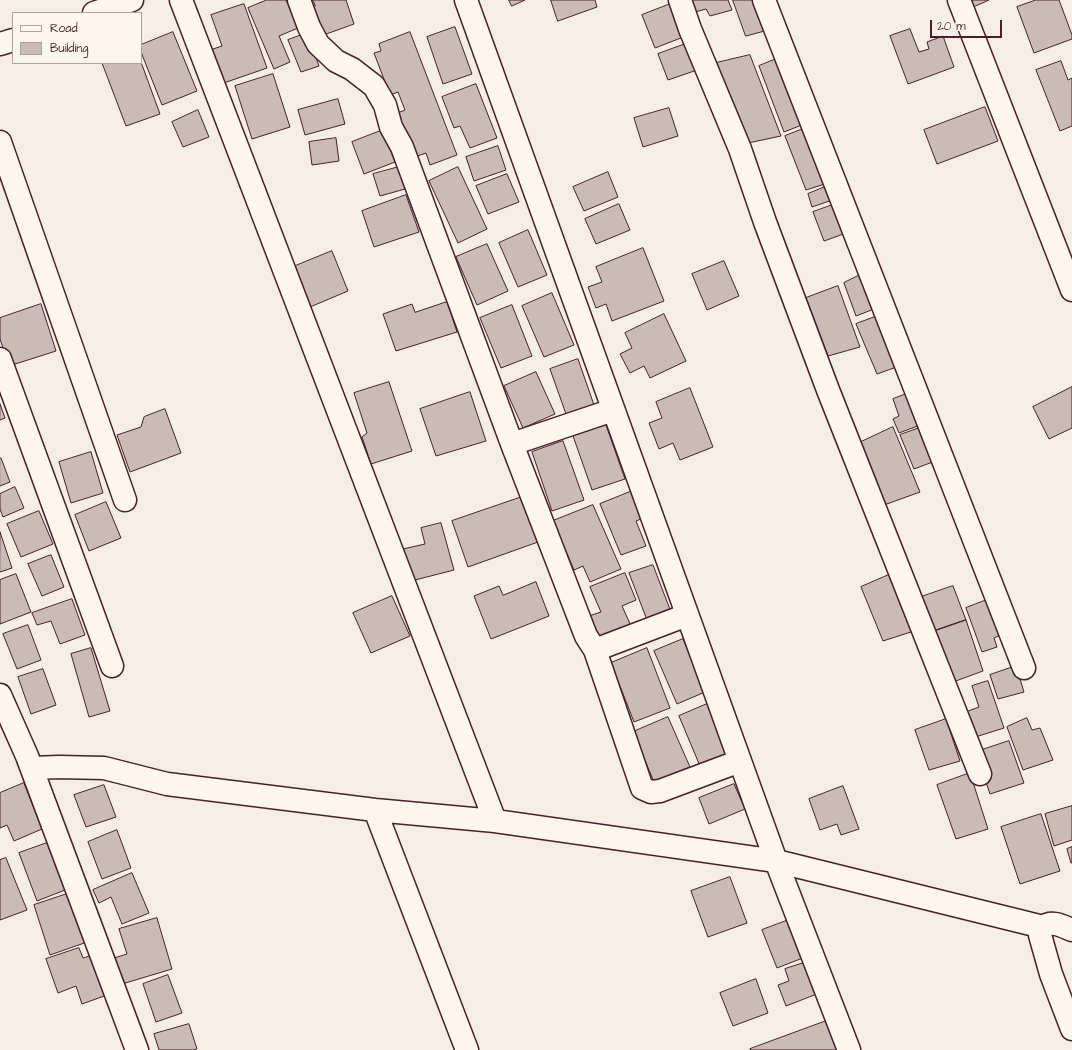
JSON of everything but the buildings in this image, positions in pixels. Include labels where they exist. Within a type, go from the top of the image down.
[{"type":"street","points":[[97,12],[132,0]]},
{"type":"street","points":[[181,0],[495,821]]},
{"type":"street","points":[[299,0],[309,27],[318,44],[336,61],[352,69],[374,86],[385,105],[391,128],[402,147],[512,444],[586,636],[595,650],[642,788],[651,792],[660,791],[740,761]]},
{"type":"street","points":[[466,0],[776,861],[849,1050]]},
{"type":"street","points":[[680,0],[690,29],[740,149],[765,222],[828,390],[980,774]]},
{"type":"street","points":[[764,0],[1024,668]]},
{"type":"street","points":[[959,0],[1072,290]]},
{"type":"street","points":[[0,44],[12,40]]},
{"type":"street","points":[[0,142],[125,500]]},
{"type":"street","points":[[0,359],[112,666]]},
{"type":"street","points":[[512,444],[613,410]]},
{"type":"street","points":[[595,650],[687,615]]},
{"type":"street","points":[[0,695],[30,762],[137,1050]]},
{"type":"street","points":[[30,762],[59,767],[104,768],[167,784],[375,810],[495,821],[776,861],[1043,927]]},
{"type":"street","points":[[375,810],[467,1050]]},
{"type":"street","points":[[1072,930],[1050,923],[1043,927],[1040,935],[1051,974],[1072,1029]]}]
